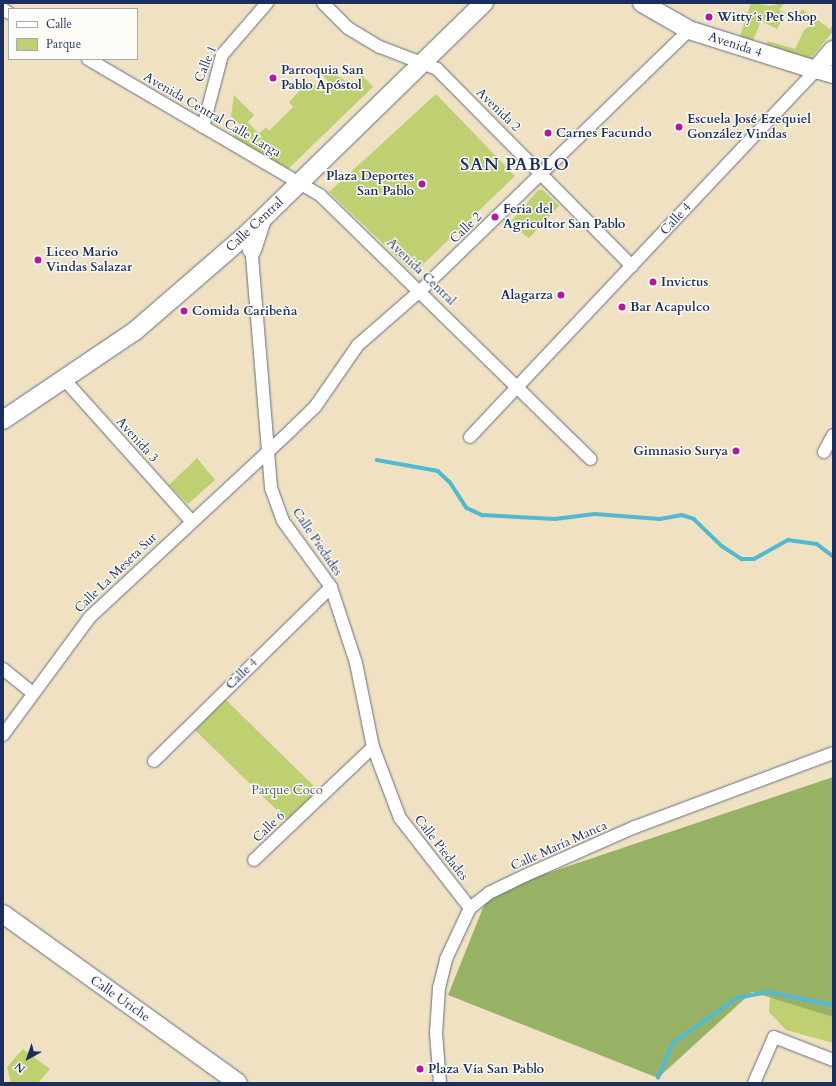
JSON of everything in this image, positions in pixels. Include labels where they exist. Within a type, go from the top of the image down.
[{"type":"main road","name":"Calle Central","points":[[3,420],[62,377],[135,331],[262,219],[484,3]]},
{"type":"main road","name":"Avenida 4","points":[[642,3],[689,30],[816,70]]},
{"type":"main road","name":"Calle 4","points":[[816,70],[833,50]]},
{"type":"main road","points":[[252,250],[262,219]]},
{"type":"main road","name":"Calle Uriche","points":[[3,914],[238,1083]]},
{"type":"street","name":"Calle 1","points":[[203,127],[222,55],[267,3]]},
{"type":"street","name":"Avenida 2","points":[[323,3],[348,28],[380,47],[437,69],[543,173],[632,266]]},
{"type":"street","name":"Calle 2","points":[[268,448],[315,406],[358,345],[421,290],[689,30]]},
{"type":"street","name":"Avenida Central Calle Larga","points":[[90,60],[300,183]]},
{"type":"street","name":"Avenida 4","points":[[816,70],[833,75]]},
{"type":"street","name":"Calle 4","points":[[470,437],[816,70]]},
{"type":"street","name":"Avenida Central","points":[[300,183],[320,195],[421,290],[591,459]]},
{"type":"street","name":"Calle Piedades","points":[[248,232],[252,250],[272,488],[283,521],[331,587],[356,664],[373,747],[400,818],[470,908]]},
{"type":"street","name":"Avenida 3","points":[[62,377],[191,521]]},
{"type":"street","points":[[824,452],[833,435]]},
{"type":"street","name":"Calle La Meseta Sur","points":[[3,735],[32,693],[90,617],[268,448]]},
{"type":"street","name":"Calle 4","points":[[154,761],[331,587]]},
{"type":"street","points":[[3,669],[32,693]]},
{"type":"street","name":"Calle 6","points":[[254,860],[373,747]]},
{"type":"street","name":"Calle María Manca","points":[[440,1083],[436,1033],[439,988],[446,959],[470,908],[489,893],[635,827],[833,753]]},
{"type":"street","points":[[754,1083],[774,1037],[833,1060]]},
{"type":"green space","points":[[751,3],[770,6],[784,3],[779,10],[785,13],[777,29],[761,21],[753,41],[765,47],[768,41],[795,49],[804,30],[812,24],[799,14],[802,9],[830,29],[833,25],[833,31],[809,61],[739,39]]},
{"type":"green space","points":[[328,69],[353,86],[362,75],[373,87],[288,169],[232,138],[243,128],[231,116],[234,95],[254,115],[248,122],[259,134],[266,127],[269,131],[293,107],[289,102],[304,86],[308,90],[314,84],[319,89],[328,81],[322,75]]},
{"type":"green space","name":"Plaza Deportes San Pablo","points":[[436,94],[515,176],[414,273],[329,192]]},
{"type":"green space","points":[[538,190],[543,190],[559,206],[529,238],[509,224]]},
{"type":"green space","points":[[197,458],[215,480],[188,504],[169,485]]},
{"type":"green space","name":"Parque Coco","points":[[225,699],[319,791],[288,821],[195,730]]},
{"type":"green space","points":[[833,777],[833,1017],[752,992],[658,1078],[448,995],[489,893]]},
{"type":"green space","points":[[833,977],[833,1043],[786,1030],[769,1012],[771,986]]},
{"type":"green space","points":[[23,1049],[50,1069],[38,1083],[11,1083],[7,1067]]},
{"type":"waterway","points":[[377,460],[438,471],[450,482],[467,508],[482,515],[555,519],[595,514],[660,519],[682,515],[694,519],[722,546],[742,559],[754,559],[788,540],[817,544],[833,556]]},
{"type":"waterway","points":[[658,1078],[673,1043],[737,998],[768,992],[833,1005]]},
{"type":"place","name":"Witty´s Pet Shop","points":[[709,17]]},
{"type":"place","name":"Parroquia San Pablo Apóstol","points":[[273,78]]},
{"type":"place","name":"Escuela José Ezequiel González Vindas","points":[[679,127]]},
{"type":"place","name":"Carnes Facundo","points":[[548,133]]},
{"type":"place","name":"Plaza Deportes San Pablo","points":[[422,184]]},
{"type":"place","name":"Feria del Agricultor San Pablo","points":[[495,217]]},
{"type":"place","name":"Liceo Mario Vindas Salazar","points":[[38,260]]},
{"type":"place","name":"Invictus","points":[[653,282]]},
{"type":"place","name":"Alagarza","points":[[561,295]]},
{"type":"place","name":"Bar Acapulco","points":[[622,307]]},
{"type":"place","name":"Comida Caribeña","points":[[184,311]]},
{"type":"place","name":"Gimnasio Surya","points":[[736,451]]},
{"type":"place","name":"Plaza Vía San Pablo","points":[[420,1069]]},
{"type":"district","name":"SAN PABLO","points":[[515,165]]}]
